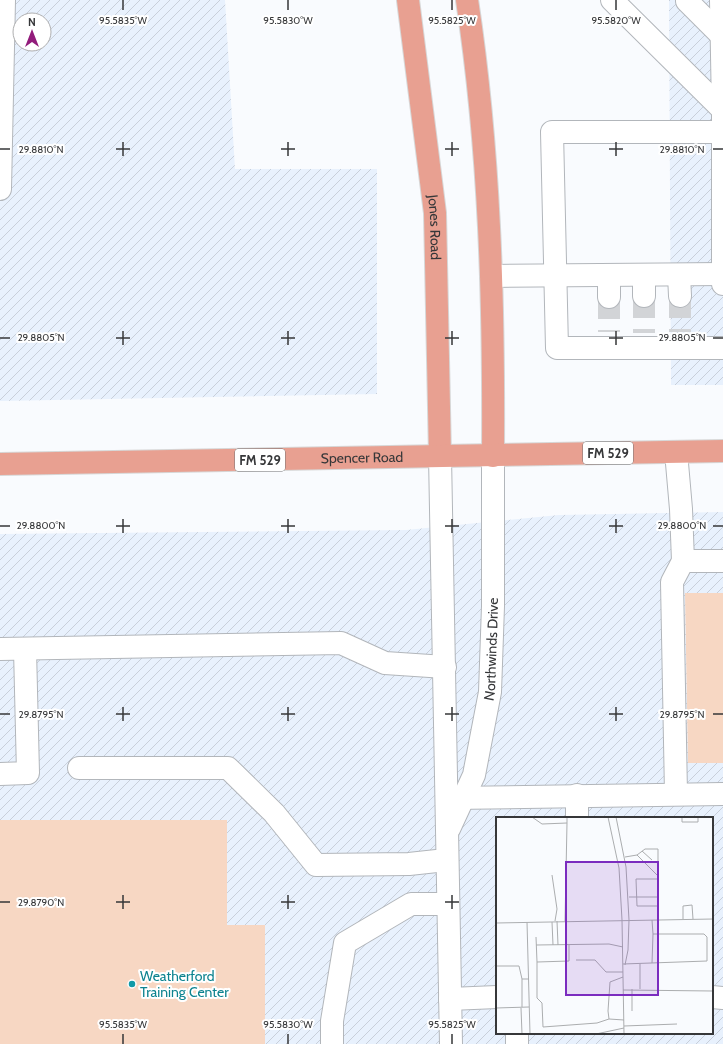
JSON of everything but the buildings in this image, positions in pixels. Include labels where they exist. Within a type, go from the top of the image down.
[{"type":"main road","name":"Jones Road","points":[[408,0],[435,213],[440,456]]},
{"type":"main road","points":[[467,0],[482,118],[488,197],[491,276],[493,456]]},
{"type":"main road","name":"Spencer Road","points":[[0,464],[723,451]]},
{"type":"street","points":[[0,189],[4,0]]},
{"type":"street","points":[[612,0],[723,110]]},
{"type":"street","points":[[721,0],[723,110],[723,284]]},
{"type":"street","points":[[688,1],[721,35]]},
{"type":"street","points":[[722,132],[552,132],[557,348],[609,340],[680,340],[723,348]]},
{"type":"street","points":[[491,276],[609,275],[644,285],[679,285],[723,274]]},
{"type":"street","points":[[609,275],[609,297]]},
{"type":"street","points":[[676,452],[681,509],[683,561],[672,582],[676,794]]},
{"type":"street","name":"Northwinds Drive","points":[[440,456],[445,667],[455,798],[446,835],[451,1044]]},
{"type":"street","name":"Northwinds Drive","points":[[455,798],[474,775],[490,692],[493,606],[493,456]]},
{"type":"street","points":[[683,561],[723,561]]},
{"type":"street","points":[[0,649],[341,643],[385,663],[445,667]]},
{"type":"street","points":[[0,774],[28,773],[25,649]]},
{"type":"street","points":[[79,768],[228,768],[274,813],[316,865],[409,864],[446,860]]},
{"type":"street","points":[[455,798],[723,794]]},
{"type":"street","points":[[577,796],[577,817]]},
{"type":"street","points":[[332,1044],[332,1021],[345,943],[411,904],[447,904]]},
{"type":"street","points":[[450,999],[496,997]]},
{"type":"street","points":[[713,997],[723,998]]},
{"type":"shaded area","points":[[0,0],[225,0],[235,169],[377,169],[377,394],[0,401]]},
{"type":"shaded area","points":[[669,0],[723,0],[723,385],[671,385]]},
{"type":"shaded area","points":[[723,512],[723,1044],[0,1044],[0,534],[406,530],[559,515]]},
{"type":"tunnel","points":[[644,296],[644,333]]},
{"type":"tunnel","points":[[680,296],[680,332]]},
{"type":"tunnel","points":[[609,297],[609,332]]},
{"type":"place","name":"Weatherford Training Center","points":[[132,984]]}]
